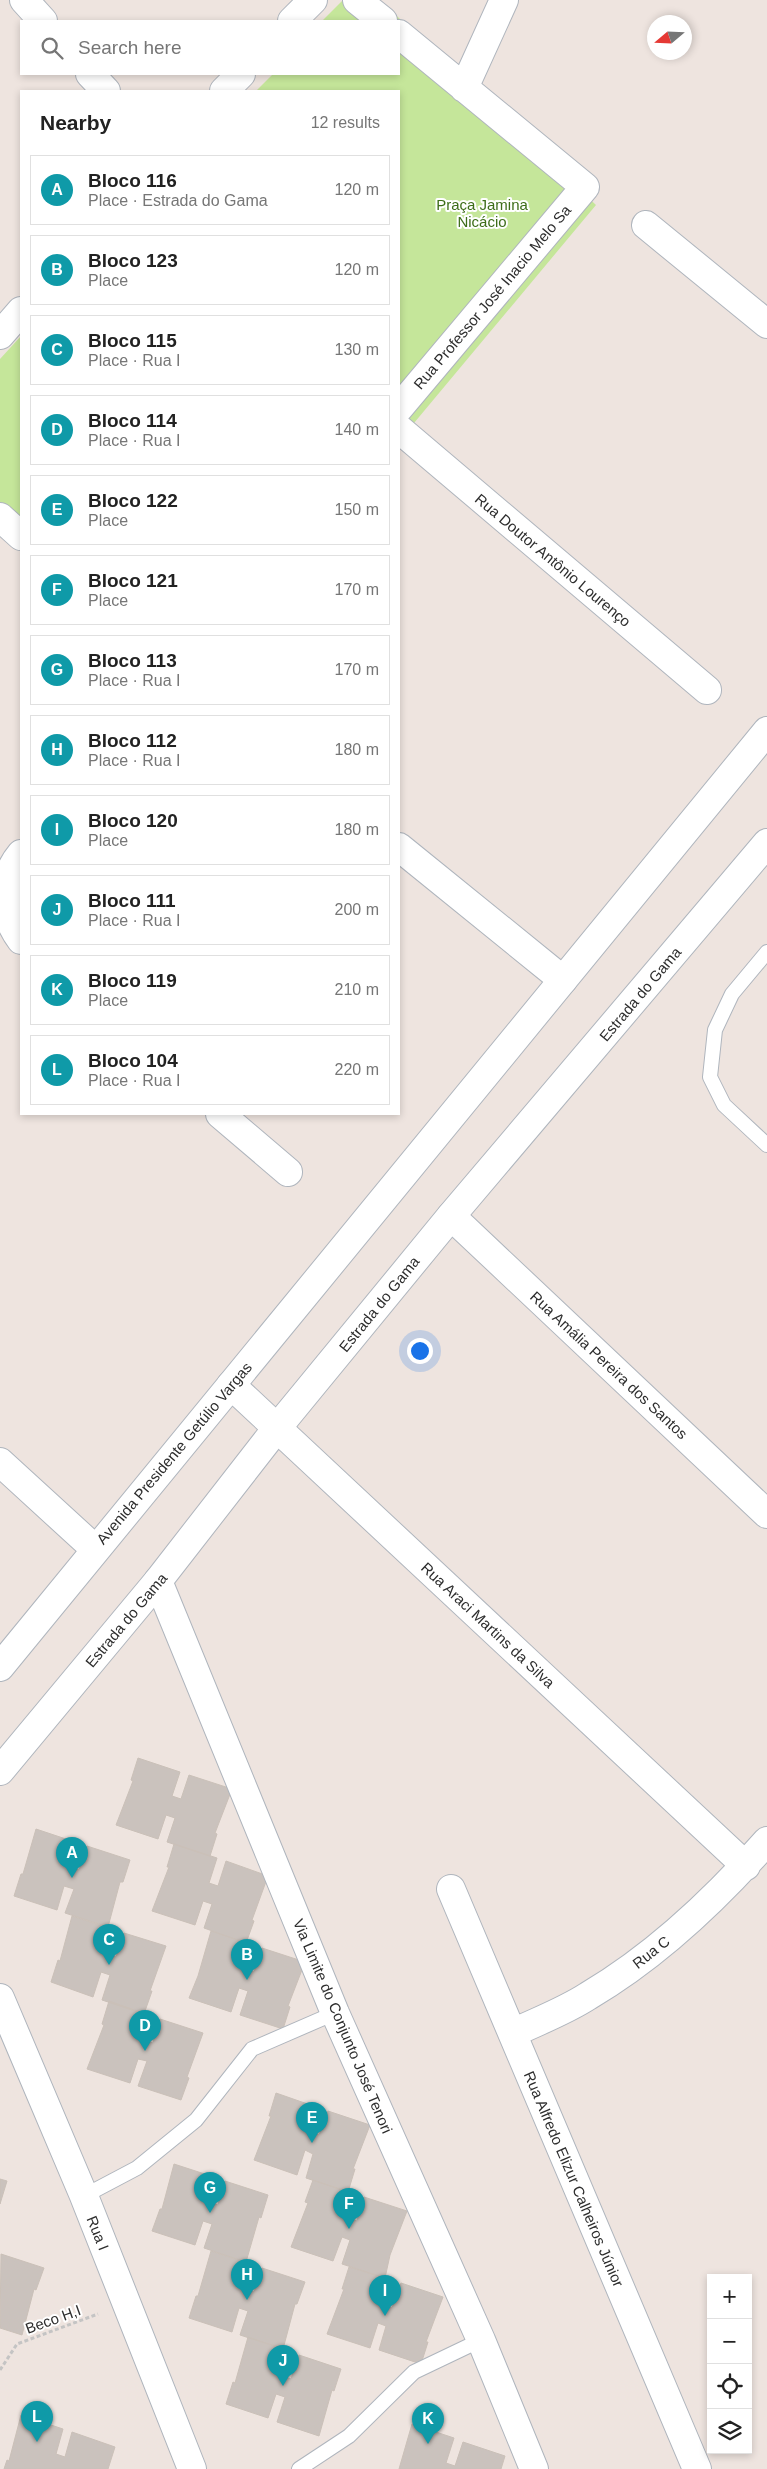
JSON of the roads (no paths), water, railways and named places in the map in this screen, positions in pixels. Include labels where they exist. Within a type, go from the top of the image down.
[{"type":"street","points":[[24,0],[42,20]]},
{"type":"street","points":[[293,20],[313,0]]},
{"type":"street","points":[[357,0],[382,20]]},
{"type":"street","points":[[400,35],[464,88],[504,0]]},
{"type":"street","points":[[91,75],[105,90]]},
{"type":"street","points":[[225,90],[240,75]]},
{"type":"street","name":"Rua Professor José Inacio Melo Sa","points":[[400,407],[585,187],[464,88]]},
{"type":"street","points":[[646,225],[767,324]]},
{"type":"street","points":[[0,335],[20,312]]},
{"type":"street","name":"Rua Doutor Antônio Lourenço","points":[[400,431],[707,690]]},
{"type":"street","points":[[0,517],[20,535]]},
{"type":"street","points":[[400,847],[563,980],[767,731]]},
{"type":"street","name":"Estrada do Gama","points":[[0,1771],[158,1581],[277,1428],[450,1216],[767,843]]},
{"type":"street","points":[[20,855],[8,880],[5,898],[9,919],[20,939]]},
{"type":"street","name":"Avenida Presidente Getúlio Vargas","points":[[0,1667],[563,980]]},
{"type":"street","points":[[221,1115],[288,1172]]},
{"type":"street","name":"Rua Amália Pereira dos Santos","points":[[450,1216],[767,1514]]},
{"type":"street","name":"Rua Araci Martins da Silva","points":[[231,1385],[746,1866]]},
{"type":"street","points":[[0,1462],[95,1549]]},
{"type":"street","name":"Via Limite do Conjunto José Tenori","points":[[158,1581],[335,2013],[481,2340],[534,2469]]},
{"type":"street","name":"Rua C","points":[[513,2033],[587,1998],[627,1971],[675,1933],[746,1866],[767,1841]]},
{"type":"street","name":"Rua Alfredo Elizur Calheiros Júnior","points":[[451,1889],[697,2469]]},
{"type":"street","name":"Rua I","points":[[0,1998],[84,2196],[192,2469]]},
{"type":"lane","points":[[767,952],[732,994],[715,1030],[710,1076],[724,1105],[767,1145]]},
{"type":"lane","points":[[84,2196],[137,2168],[196,2120],[252,2049],[335,2013]]},
{"type":"lane","points":[[299,2469],[349,2436],[414,2372],[481,2340]]},
{"type":"place","name":"Bloco 116","points":[[72,1878]]},
{"type":"place","name":"Bloco 115","points":[[109,1965]]},
{"type":"place","name":"Bloco 123","points":[[247,1980]]},
{"type":"place","name":"Bloco 114","points":[[145,2051]]},
{"type":"place","name":"Bloco 122","points":[[312,2143]]},
{"type":"place","name":"Bloco 113","points":[[210,2213]]},
{"type":"place","name":"Bloco 121","points":[[349,2229]]},
{"type":"place","name":"Bloco 112","points":[[247,2300]]},
{"type":"place","name":"Bloco 120","points":[[385,2316]]},
{"type":"place","name":"Bloco 111","points":[[283,2386]]},
{"type":"place","name":"Bloco 104","points":[[37,2442]]},
{"type":"place","name":"Bloco 119","points":[[428,2444]]},
{"type":"park label","name":"Praça Jamina Nicácio","points":[[482,212]]}]
